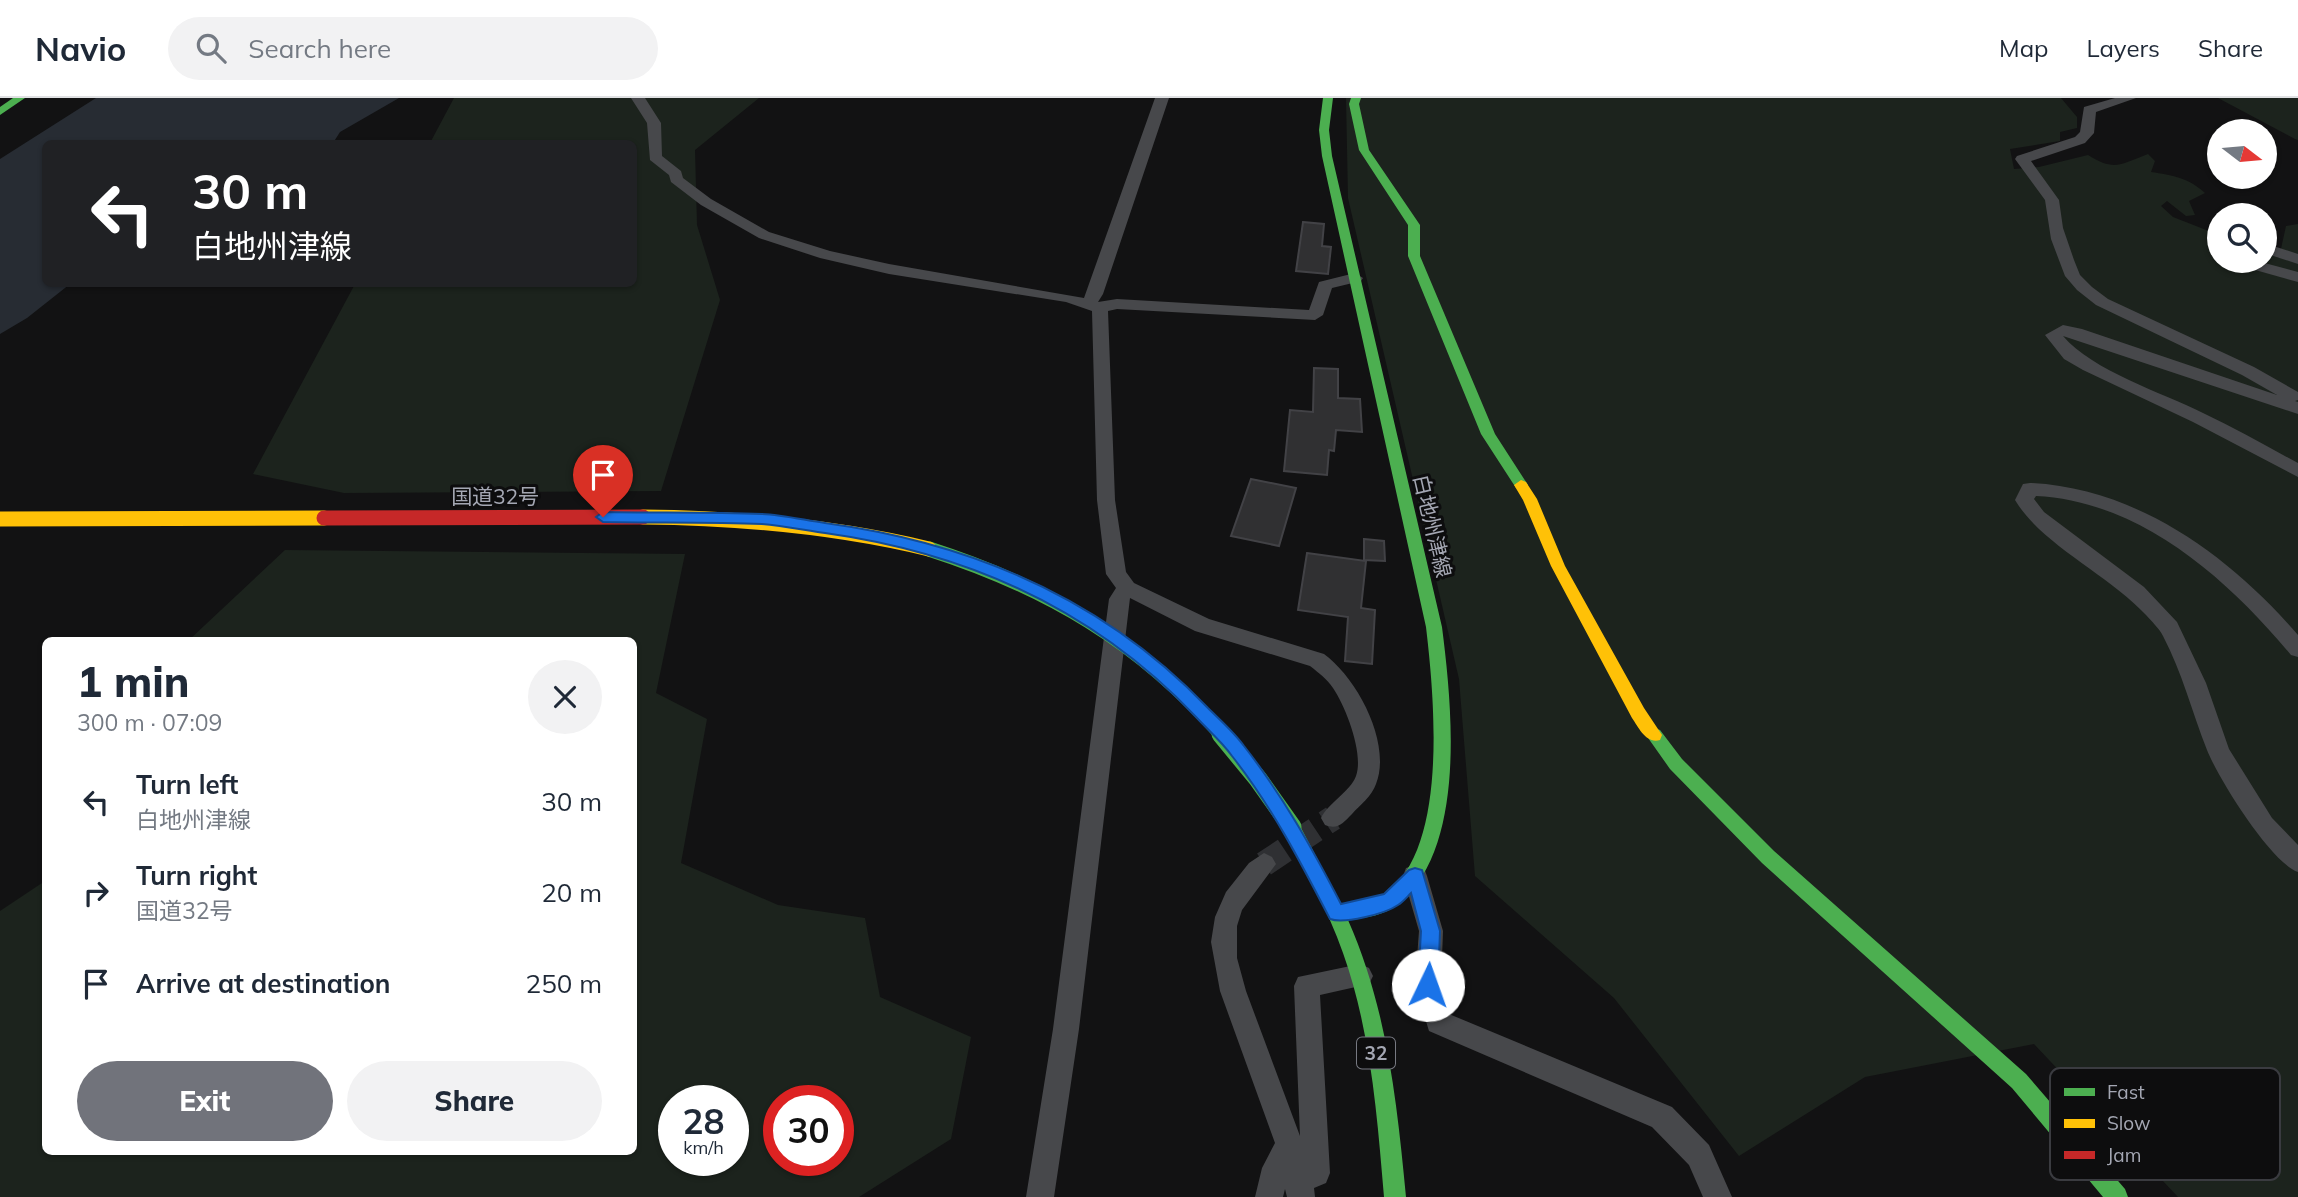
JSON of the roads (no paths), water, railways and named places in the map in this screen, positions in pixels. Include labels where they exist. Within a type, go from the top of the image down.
[{"type":"main road","points":[[0,112],[20,98]]},
{"type":"main road","name":"白地州津線","points":[[1328,98],[1324,130],[1327,156],[1434,626],[1443,693],[1442,768],[1433,824],[1415,876],[1391,900],[1336,913]]},
{"type":"main road","points":[[1356,98],[1354,104],[1364,150],[1414,225],[1414,256],[1488,434],[1530,499],[1558,566],[1638,713],[1676,764],[1768,857],[2019,1081],[2050,1118]]},
{"type":"main road","name":"国道32号","points":[[0,519],[764,519],[873,534],[973,562],[1027,584],[1111,633],[1182,691],[1223,733],[1267,789],[1292,827],[1336,913],[1360,976],[1368,1006],[1389,1129],[1395,1197]]},
{"type":"main road","points":[[2103,1180],[2117,1197]]},
{"type":"street","points":[[638,98],[654,123],[655,157],[676,174],[676,179],[706,202],[764,235],[826,255],[889,270],[1094,305],[1315,315],[1325,285],[1355,278]]},
{"type":"street","points":[[1162,98],[1094,305],[1105,500],[1116,574],[1127,588],[1202,625],[1317,660],[1333,672],[1344,686],[1364,730],[1368,769],[1365,784],[1333,818]]},
{"type":"street","points":[[2129,98],[2089,110],[2087,133],[2080,140],[2022,159],[2052,200],[2051,211],[2071,273],[2083,289],[2102,302],[2298,399]]},
{"type":"street","points":[[2277,253],[2298,260]]},
{"type":"street","points":[[2277,271],[2298,277]]},
{"type":"street","points":[[2298,408],[2076,332],[2063,330],[2053,335],[2070,355],[2088,366],[2199,418],[2298,471]]},
{"type":"street","points":[[2298,649],[2270,615],[2228,574],[2183,543],[2118,510],[2073,494],[2051,488],[2030,489],[2024,500],[2037,517],[2137,592],[2170,628],[2195,683],[2219,752],[2264,825],[2298,862]]},
{"type":"street","points":[[1040,1197],[1066,1029],[1119,599],[1127,588]]},
{"type":"street","points":[[1264,864],[1246,882],[1233,904],[1225,926],[1224,949],[1230,980],[1300,1188],[1316,1173],[1307,986],[1360,976]]},
{"type":"street","points":[[1415,876],[1430,931],[1428,985],[1438,1022],[1662,1118],[1699,1155],[1717,1197]]},
{"type":"street","points":[[1269,1197],[1276,1168],[1288,1146]]},
{"type":"tunnel","points":[[1264,864],[1333,818]]}]
